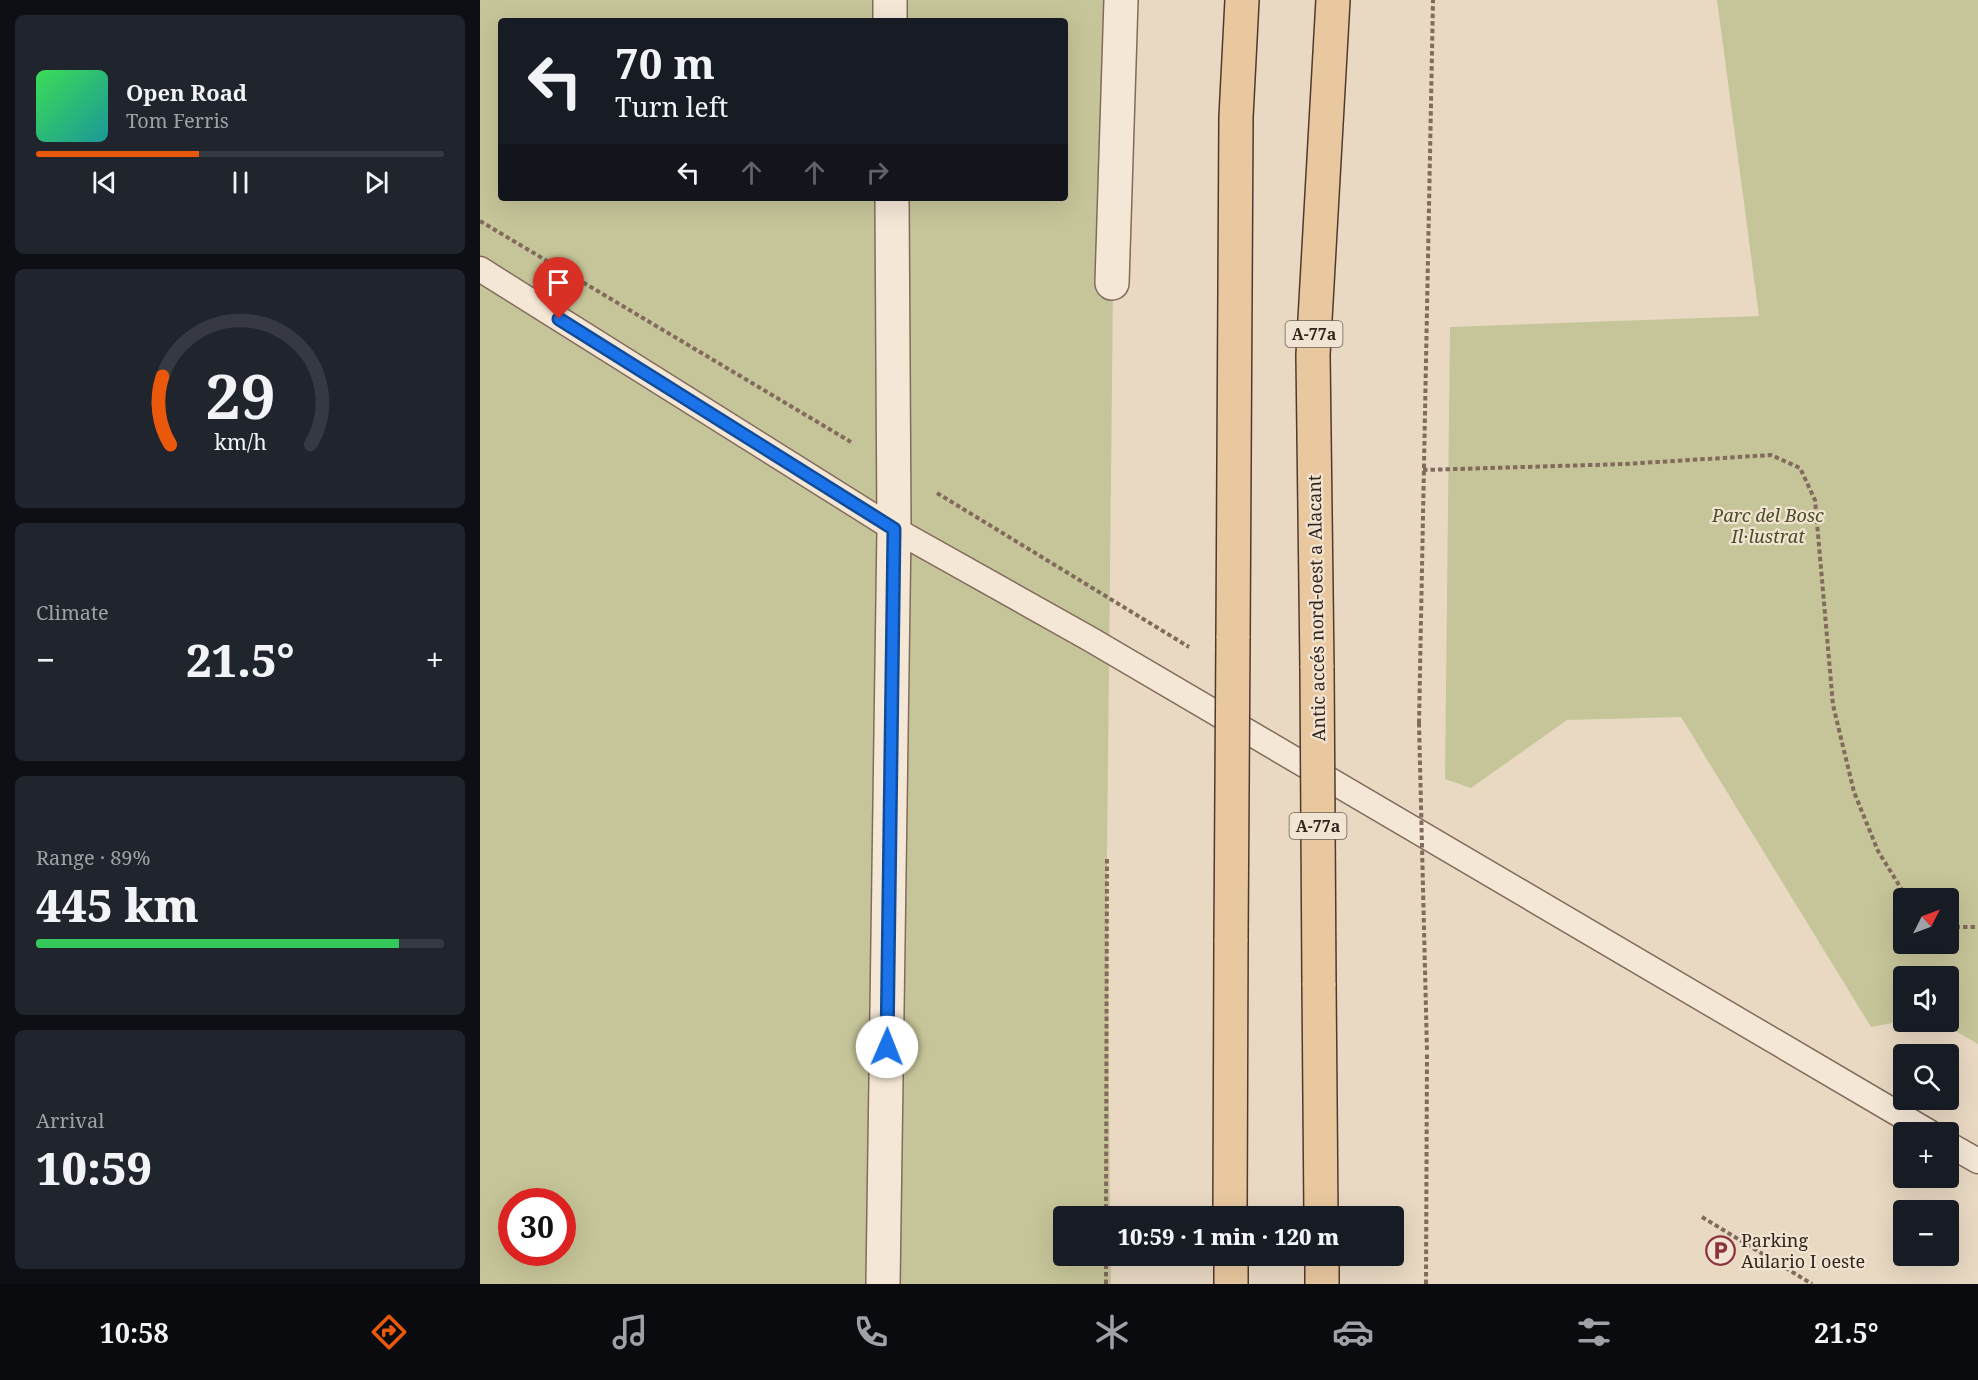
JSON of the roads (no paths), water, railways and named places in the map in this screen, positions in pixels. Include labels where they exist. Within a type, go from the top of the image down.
[{"type":"main road","points":[[1230,1206],[1236,117],[1242,0]]},
{"type":"main road","name":"Antic accés nord-oest a Alacant","points":[[1321,1206],[1312,355],[1333,0]]},
{"type":"main road","points":[[1231,1266],[1231,1284]]},
{"type":"main road","points":[[1322,1266],[1322,1284]]},
{"type":"street","points":[[890,0],[890,18]]},
{"type":"street","points":[[1112,283],[1121,0]]},
{"type":"street","points":[[883,1284],[894,529],[892,201]]},
{"type":"lane","points":[[480,269],[894,529],[1090,639],[1912,1122]]},
{"type":"lane","points":[[1959,1150],[1978,1161]]},
{"type":"place","name":"Parking Aulario I oeste","points":[[1720,1250]]},
{"type":"park label","name":"Parc del Bosc Il·lustrat","points":[[1768,525]]}]
